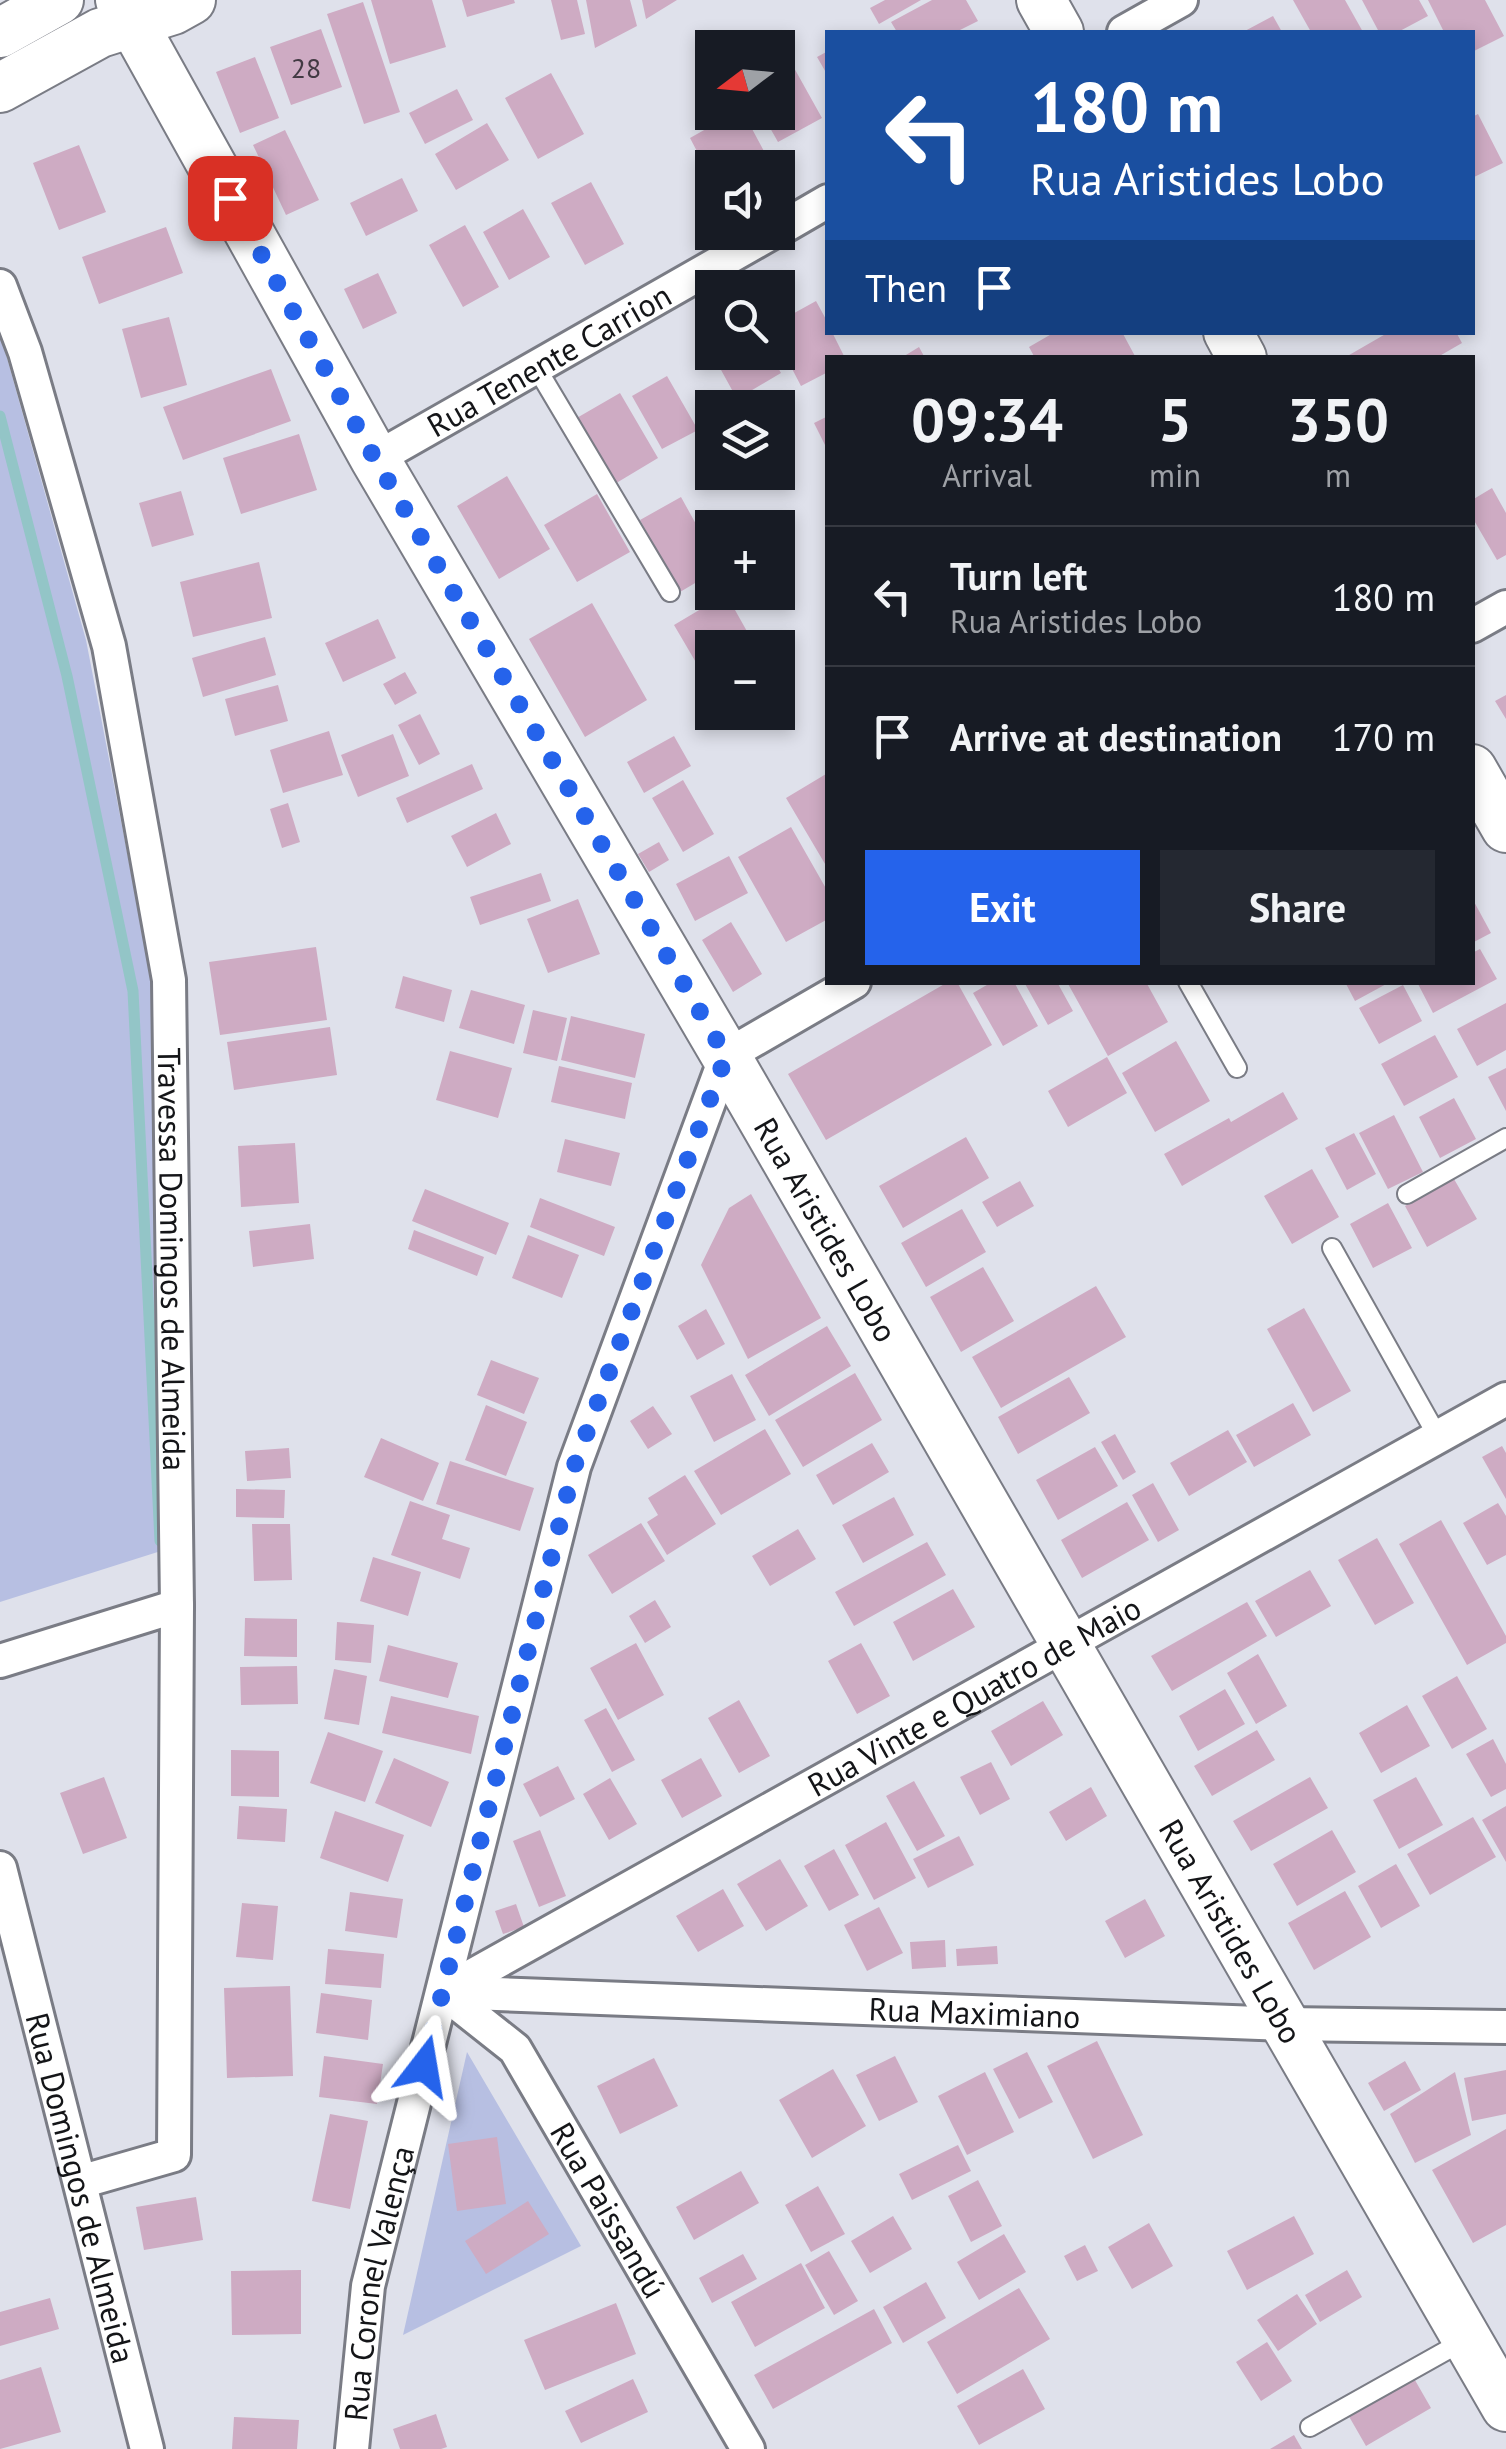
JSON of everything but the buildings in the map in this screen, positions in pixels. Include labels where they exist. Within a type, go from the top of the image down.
[{"type":"street","points":[[0,33],[59,0]]},
{"type":"street","points":[[0,88],[100,33],[126,12],[173,10],[191,0]]},
{"type":"street","points":[[1041,0],[1058,30]]},
{"type":"street","points":[[1128,30],[1181,0]]},
{"type":"street","name":"Rua Aristides Lobo","points":[[126,12],[375,459],[726,1056],[1506,2406]]},
{"type":"street","name":"Rua Tenente Carrion","points":[[795,220],[825,204]]},
{"type":"street","name":"Rua Tenente Carrion","points":[[375,459],[742,250]]},
{"type":"street","name":"Travessa Domingos de Almeida","points":[[0,286],[24,352],[109,646],[170,980],[177,1606],[174,2156],[80,2182]]},
{"type":"street","points":[[1475,624],[1506,607]]},
{"type":"street","points":[[1475,774],[1506,828]]},
{"type":"street","points":[[726,1056],[849,985]]},
{"type":"street","name":"Rua Coronel Valença","points":[[352,2449],[368,2286],[574,1467],[726,1056]]},
{"type":"street","name":"Rua Vinte e Quatro de Maio","points":[[444,1992],[1506,1399]]},
{"type":"street","points":[[0,1660],[177,1606]]},
{"type":"street","name":"Rua Domingos de Almeida","points":[[0,1868],[147,2449]]},
{"type":"street","name":"Rua Maximiano","points":[[444,1992],[1284,2024],[1506,2027]]},
{"type":"street","name":"Rua Paissandú","points":[[444,1992],[515,2049],[748,2449]]},
{"type":"lane","points":[[536,367],[670,592]]},
{"type":"lane","points":[[1190,985],[1237,1068]]},
{"type":"lane","points":[[1408,1194],[1506,1138]]},
{"type":"lane","points":[[1332,1248],[1438,1437]]},
{"type":"lane","points":[[1310,2427],[1467,2339]]},
{"type":"shaded area","points":[[0,333],[86,640],[151,976],[164,1550],[0,1602]]},
{"type":"shaded area","points":[[467,2052],[581,2246],[403,2335]]},
{"type":"waterway","points":[[0,416],[67,676],[133,991],[160,1541]]},
{"type":"route","points":[[230,198],[375,459],[726,1056],[574,1467],[424,2066]]}]
